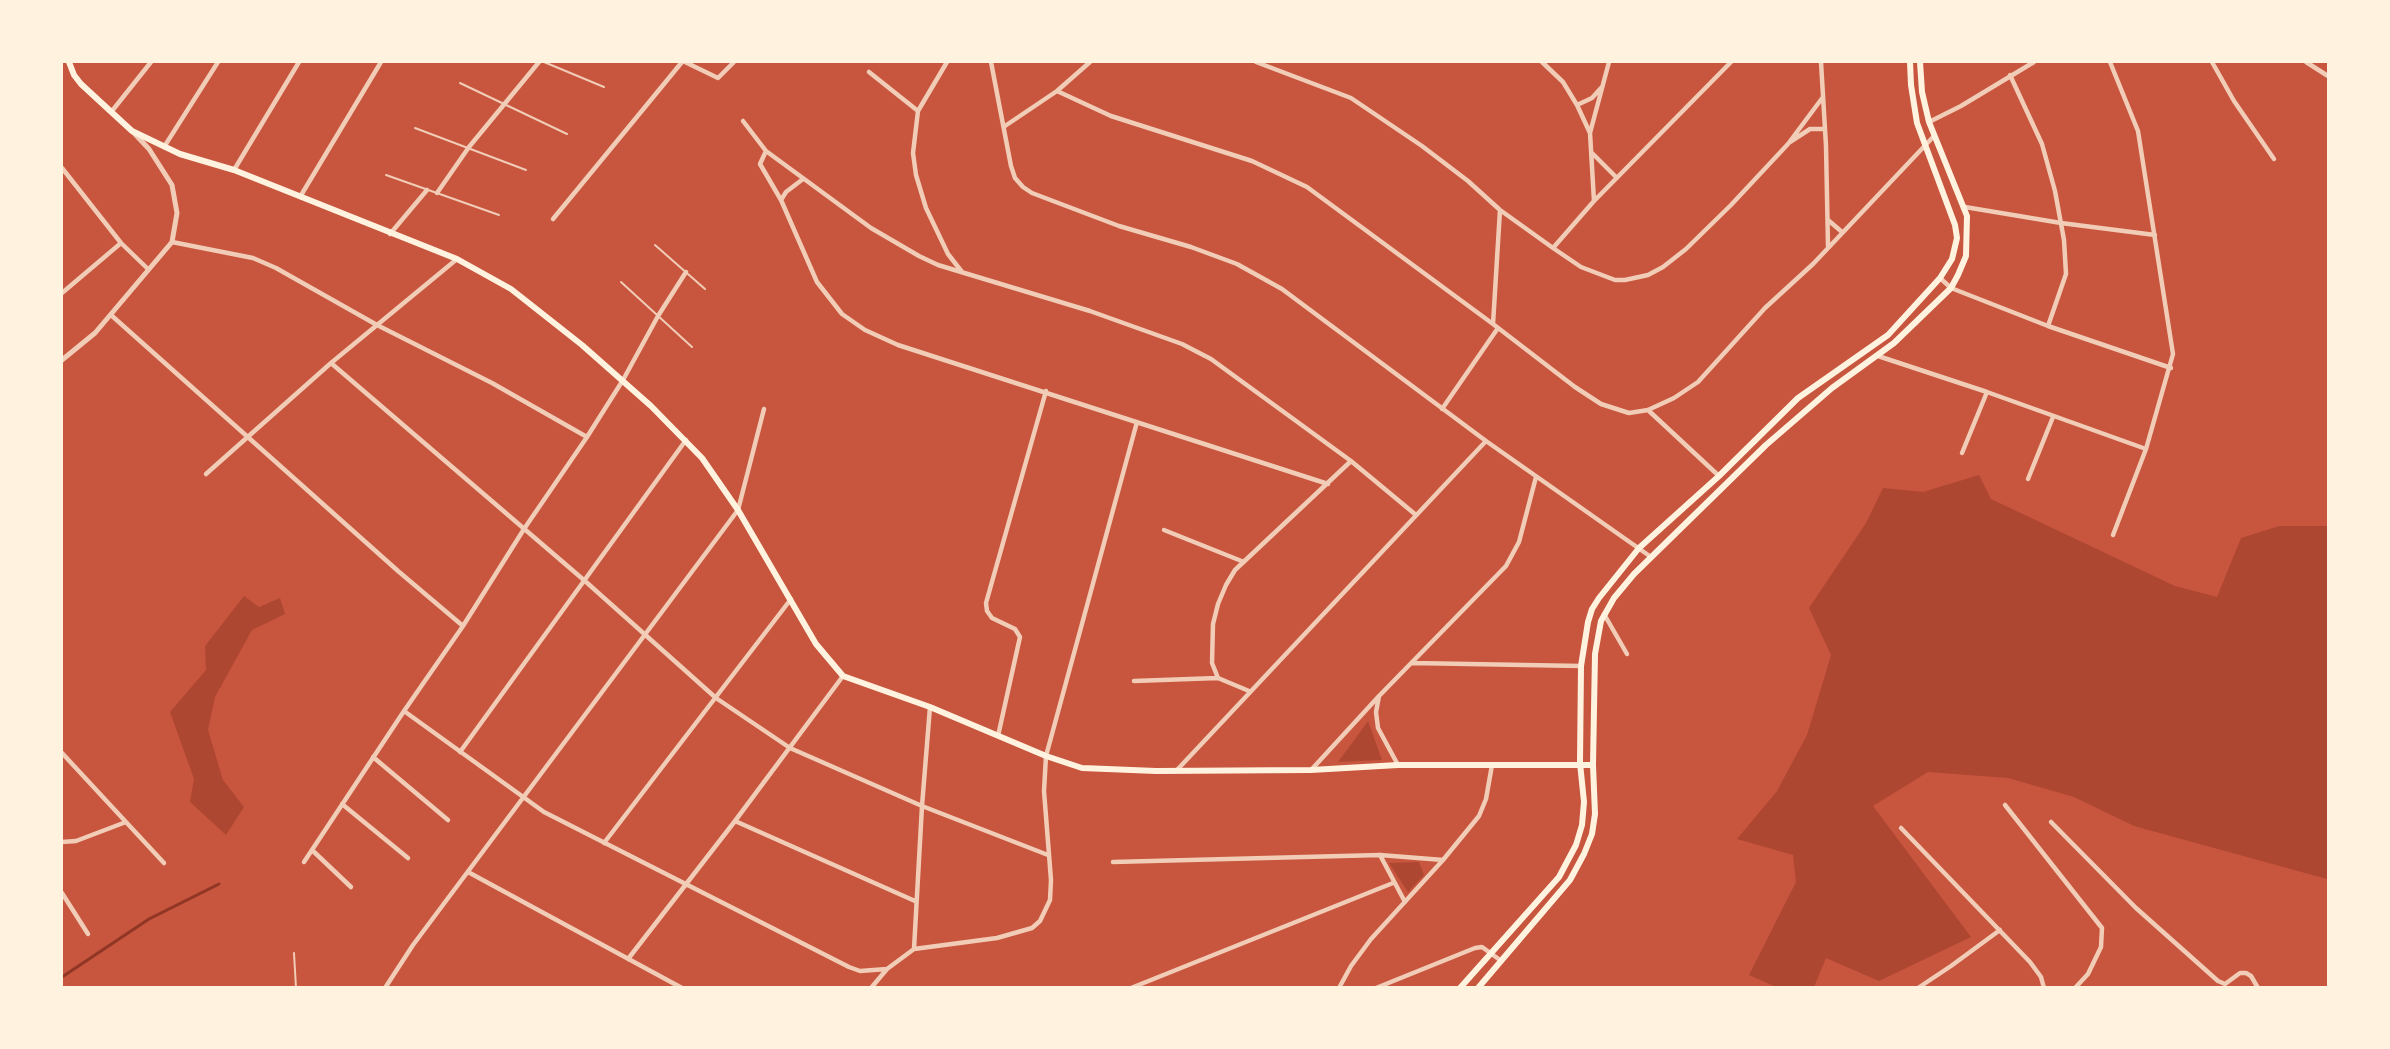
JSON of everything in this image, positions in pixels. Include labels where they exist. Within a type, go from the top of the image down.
[{"type":"main road","points":[[69,62],[74,75],[81,84],[132,131],[164,147],[234,171],[457,259],[511,289],[623,380],[686,440],[738,510],[816,644],[843,676],[930,707],[1046,756],[1089,769],[1311,770],[1398,765],[1593,765]]},
{"type":"main road","points":[[1460,987],[1559,877],[1576,845],[1582,825],[1584,802],[1580,764],[1581,666],[1592,609],[1639,548],[1719,476],[1798,398],[1888,335],[1940,278],[1952,259],[1957,238],[1951,211],[1925,145],[1913,103],[1910,62]]},
{"type":"main road","points":[[1478,987],[1559,895],[1584,855],[1592,834],[1595,814],[1593,765],[1595,654],[1599,627],[1614,598],[1651,557],[1766,445],[1809,406],[1878,356],[1951,288],[1966,256],[1968,227],[1965,207],[1929,122],[1922,92],[1920,62]]},
{"type":"street","points":[[112,111],[151,62]]},
{"type":"street","points":[[164,147],[218,62]]},
{"type":"street","points":[[234,171],[298,62]]},
{"type":"street","points":[[300,197],[381,62]]},
{"type":"street","points":[[437,192],[469,147],[539,62]]},
{"type":"street","points":[[553,219],[684,62],[718,78],[734,62]]},
{"type":"street","points":[[947,62],[918,111],[913,153],[916,175],[936,231],[948,254],[962,272]]},
{"type":"street","points":[[992,62],[1011,166],[1015,178],[1032,193],[1119,226],[1191,247],[1250,270],[1282,289],[1486,441],[1651,557]]},
{"type":"street","points":[[1005,126],[1057,91],[1090,62]]},
{"type":"street","points":[[1256,62],[1351,98],[1422,146],[1468,181],[1500,210],[1581,267],[1604,277],[1625,280],[1648,275],[1663,267],[1686,249],[1788,144],[1823,97]]},
{"type":"street","points":[[1542,62],[1563,82],[1577,105],[1590,134],[1594,201]]},
{"type":"street","points":[[1590,134],[1609,62]]},
{"type":"street","points":[[1553,248],[1594,201],[1731,62]]},
{"type":"street","points":[[1821,62],[1828,246]]},
{"type":"street","points":[[1929,122],[1961,106],[2034,62]]},
{"type":"street","points":[[2110,62],[2138,131],[2173,354],[2146,449],[2113,535]]},
{"type":"street","points":[[2212,62],[2234,101],[2274,159]]},
{"type":"street","points":[[2306,62],[2328,76]]},
{"type":"street","points":[[869,72],[918,111]]},
{"type":"street","points":[[2010,75],[2042,144],[2055,191],[2067,260],[2066,274],[2048,326]]},
{"type":"street","points":[[1577,105],[1592,98],[1601,88]]},
{"type":"street","points":[[1057,91],[1111,116],[1252,161],[1307,187],[1601,404],[1629,413],[1648,410],[1674,398],[1698,382],[1766,308],[1934,136]]},
{"type":"street","points":[[743,121],[766,150],[870,228],[938,265],[1090,310],[1182,344],[1212,359],[1351,461],[1416,515]]},
{"type":"street","points":[[1788,144],[1810,129],[1825,129]]},
{"type":"street","points":[[62,360],[95,333],[172,242],[177,213],[172,185],[154,156],[132,131]]},
{"type":"street","points":[[766,150],[760,164],[781,201],[813,273],[842,314],[871,333],[898,345],[1328,484]]},
{"type":"street","points":[[1592,153],[1617,178]]},
{"type":"street","points":[[62,168],[121,243],[148,269]]},
{"type":"street","points":[[781,201],[786,192],[803,178]]},
{"type":"street","points":[[390,234],[427,190]]},
{"type":"street","points":[[1965,207],[2061,223],[2155,235]]},
{"type":"street","points":[[1442,409],[1496,326],[1500,210]]},
{"type":"street","points":[[1828,220],[1842,231]]},
{"type":"street","points":[[172,242],[253,258],[276,268],[377,325],[492,384],[587,437]]},
{"type":"street","points":[[62,292],[121,243]]},
{"type":"street","points":[[206,474],[246,436],[331,363],[457,259]]},
{"type":"street","points":[[304,862],[404,711],[464,626],[524,529],[587,437],[686,272]]},
{"type":"street","points":[[1940,278],[1951,288],[2048,326],[2170,368]]},
{"type":"street","points":[[111,315],[464,626]]},
{"type":"street","points":[[1878,356],[2146,449]]},
{"type":"street","points":[[331,363],[585,581],[716,698],[790,748],[922,806],[1048,855]]},
{"type":"street","points":[[998,736],[1020,637],[1015,629],[992,618],[987,611],[986,603],[1046,392]]},
{"type":"street","points":[[1962,453],[1987,392]]},
{"type":"street","points":[[385,987],[412,945],[738,510],[764,409]]},
{"type":"street","points":[[1648,410],[1719,476]]},
{"type":"street","points":[[2028,479],[2053,417]]},
{"type":"street","points":[[871,987],[886,969],[914,949],[997,938],[1032,928],[1040,921],[1050,900],[1051,880],[1044,791],[1046,756],[1137,422]]},
{"type":"street","points":[[460,752],[686,440]]},
{"type":"street","points":[[1177,770],[1486,441]]},
{"type":"street","points":[[1218,678],[1212,663],[1215,614],[1226,585],[1244,562],[1351,461]]},
{"type":"street","points":[[1311,770],[1379,696],[1506,566],[1519,542],[1536,477]]},
{"type":"street","points":[[1164,530],[1244,562]]},
{"type":"street","points":[[604,843],[791,599]]},
{"type":"street","points":[[1604,614],[1627,654]]},
{"type":"street","points":[[1412,663],[1581,666]]},
{"type":"street","points":[[628,959],[843,676]]},
{"type":"street","points":[[1134,681],[1218,678],[1249,691]]},
{"type":"street","points":[[1379,696],[1376,712],[1378,728],[1398,765]]},
{"type":"street","points":[[914,949],[915,902],[930,707]]},
{"type":"street","points":[[404,711],[522,798],[604,843],[849,967],[860,971],[886,969]]},
{"type":"street","points":[[62,753],[164,863]]},
{"type":"street","points":[[373,757],[448,819]]},
{"type":"street","points":[[1339,987],[1371,939],[1443,860],[1479,816],[1486,799],[1492,765]]},
{"type":"street","points":[[342,804],[408,858]]},
{"type":"street","points":[[2005,806],[2102,928],[2101,947],[2088,974],[2075,987]]},
{"type":"street","points":[[735,821],[915,902]]},
{"type":"street","points":[[62,842],[76,842],[126,822]]},
{"type":"street","points":[[2051,822],[2136,908],[2218,981],[2224,984],[2240,973],[2246,973],[2251,976],[2258,987]]},
{"type":"street","points":[[1901,828],[2030,962],[2041,977],[2044,987]]},
{"type":"street","points":[[312,850],[351,887]]},
{"type":"street","points":[[1113,862],[1380,855],[1443,860]]},
{"type":"street","points":[[1380,855],[1405,902]]},
{"type":"street","points":[[468,872],[682,987]]},
{"type":"street","points":[[1131,987],[1393,883]]},
{"type":"street","points":[[62,893],[88,934]]},
{"type":"street","points":[[1918,987],[2000,930]]},
{"type":"street","points":[[1376,987],[1482,946],[1500,960]]},
{"type":"lane","points":[[544,62],[604,87]]},
{"type":"lane","points":[[459,83],[567,134]]},
{"type":"lane","points":[[415,128],[526,170]]},
{"type":"lane","points":[[386,175],[499,215]]},
{"type":"lane","points":[[655,245],[705,289]]},
{"type":"lane","points":[[621,282],[692,347]]},
{"type":"lane","points":[[294,953],[296,987]]},
{"type":"shaded area","points":[[1979,475],[1991,499],[2175,586],[2217,597],[2241,538],[2279,526],[2328,526],[2328,878],[2134,826],[2074,797],[2008,778],[1928,772],[1873,806],[1971,937],[1879,981],[1826,958],[1814,987],[1776,987],[1749,975],[1796,882],[1793,855],[1737,839],[1777,791],[1807,735],[1831,655],[1809,608],[1866,523],[1883,488],[1923,492]]},
{"type":"shaded area","points":[[244,596],[259,607],[280,598],[285,614],[252,630],[215,697],[208,730],[223,780],[244,807],[226,835],[190,802],[194,779],[170,712],[206,670],[205,646]]},
{"type":"shaded area","points":[[1368,721],[1382,760],[1338,762],[1358,735]]},
{"type":"shaded area","points":[[1419,862],[1424,875],[1408,892],[1389,863]]},
{"type":"waterway","points":[[62,977],[149,919],[219,884]]}]
